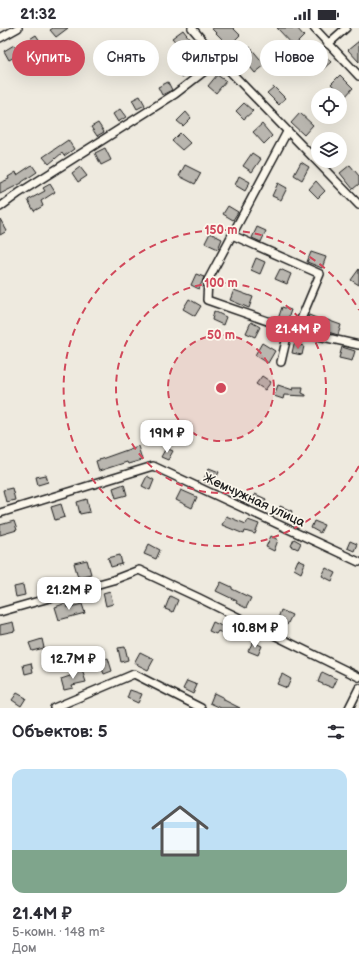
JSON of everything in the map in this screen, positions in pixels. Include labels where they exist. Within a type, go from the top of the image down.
[{"type":"street","points":[[0,38],[18,28]]},
{"type":"street","points":[[192,28],[202,40]]},
{"type":"street","points":[[314,28],[324,40]]},
{"type":"street","points":[[346,28],[328,44],[359,76]]},
{"type":"street","points":[[0,207],[19,193],[175,94],[198,76]]},
{"type":"street","points":[[234,76],[359,205]]},
{"type":"street","points":[[288,132],[208,280],[207,300],[296,331],[359,345]]},
{"type":"street","points":[[232,235],[320,274],[296,331]]},
{"type":"street","points":[[282,362],[289,328]]},
{"type":"street","name":"Жемчужная улица","points":[[0,513],[153,466],[359,562]]},
{"type":"street","points":[[0,612],[113,580],[139,570],[359,677]]},
{"type":"street","points":[[54,708],[134,674],[201,708]]},
{"type":"street","points":[[348,708],[359,688]]},
{"type":"building","points":[[53,28],[68,28],[56,37],[50,30]]},
{"type":"building","points":[[211,28],[233,28],[240,35],[235,40],[223,40]]},
{"type":"building","points":[[277,28],[297,28],[304,36],[300,40],[288,40]]},
{"type":"building","points":[[183,30],[190,39],[174,40],[172,38]]},
{"type":"building","points":[[36,35],[39,40],[28,40]]},
{"type":"building","points":[[359,41],[359,62],[348,50]]},
{"type":"building","points":[[12,46],[12,58],[9,60],[4,51]]},
{"type":"building","points":[[252,49],[260,59],[260,69],[255,73],[252,69]]},
{"type":"building","points":[[340,75],[353,88],[347,95],[347,88],[335,88],[331,84]]},
{"type":"building","points":[[216,76],[226,81],[216,93],[208,86]]},
{"type":"building","points":[[168,82],[172,90],[162,95],[158,87]]},
{"type":"building","points":[[274,87],[285,98],[279,105],[267,93]]},
{"type":"building","points":[[140,96],[145,105],[137,109],[132,100]]},
{"type":"building","points":[[244,103],[253,111],[244,119],[236,111]]},
{"type":"building","points":[[120,109],[126,117],[118,122],[113,114]]},
{"type":"building","points":[[186,112],[191,118],[183,126],[177,121]]},
{"type":"building","points":[[300,113],[313,125],[304,135],[291,123]]},
{"type":"building","points":[[98,123],[104,132],[97,136],[91,127]]},
{"type":"building","points":[[262,124],[272,136],[264,144],[253,132]]},
{"type":"building","points":[[180,133],[190,143],[182,150],[172,141]]},
{"type":"building","points":[[68,140],[74,149],[64,156],[62,153],[49,164],[43,157]]},
{"type":"building","points":[[105,148],[111,160],[101,165],[95,153]]},
{"type":"building","points":[[252,153],[261,159],[252,172],[243,166]]},
{"type":"building","points":[[301,162],[309,167],[302,180],[294,175]]},
{"type":"building","points":[[32,165],[37,172],[22,183],[0,194],[0,183],[9,179],[8,177],[16,172],[17,175]]},
{"type":"building","points":[[185,165],[201,173],[195,184],[179,176]]},
{"type":"building","points":[[350,165],[359,176],[359,184],[353,189],[340,173]]},
{"type":"building","points":[[80,167],[87,176],[78,182],[72,173]]},
{"type":"building","points":[[239,176],[250,182],[245,191],[235,185]]},
{"type":"building","points":[[316,181],[325,191],[318,198],[309,189]]},
{"type":"building","points":[[278,183],[287,188],[281,200],[272,196]]},
{"type":"building","points":[[50,184],[55,192],[41,201],[43,206],[34,211],[28,200],[45,191],[43,188]]},
{"type":"building","points":[[228,206],[238,212],[233,220],[223,214]]},
{"type":"building","points":[[0,219],[7,231],[0,235]]},
{"type":"building","points":[[257,227],[266,231],[261,242],[252,238]]},
{"type":"building","points":[[210,233],[222,239],[218,249],[205,243]]},
{"type":"building","points":[[311,252],[326,257],[322,268],[307,262]]},
{"type":"building","points":[[256,258],[265,262],[260,274],[251,270]]},
{"type":"building","points":[[280,269],[291,274],[287,284],[275,279]]},
{"type":"building","points":[[359,269],[359,285],[351,280]]},
{"type":"building","points":[[196,274],[204,277],[199,289],[191,285]]},
{"type":"building","points":[[234,290],[253,297],[249,308],[230,300]]},
{"type":"building","points":[[189,299],[201,306],[195,316],[183,309]]},
{"type":"building","points":[[282,307],[291,310],[287,322],[278,319]]},
{"type":"building","points":[[214,311],[226,317],[223,325],[212,320]]},
{"type":"building","points":[[309,315],[326,322],[327,320],[341,325],[338,335],[305,325]]},
{"type":"building","points":[[251,322],[260,327],[255,337],[246,333]]},
{"type":"building","points":[[262,343],[275,351],[268,363],[255,355]]},
{"type":"building","points":[[294,344],[304,346],[302,355],[292,353]]},
{"type":"building","points":[[342,347],[355,351],[352,361],[339,358]]},
{"type":"building","points":[[262,376],[271,382],[265,390],[256,384]]},
{"type":"building","points":[[278,385],[293,390],[293,387],[303,387],[302,393],[306,396],[284,395],[283,399],[274,396]]},
{"type":"building","points":[[138,446],[142,460],[128,464],[127,462],[99,471],[96,461]]},
{"type":"building","points":[[166,448],[173,451],[168,460],[161,457]]},
{"type":"building","points":[[209,468],[219,472],[213,485],[203,481]]},
{"type":"building","points":[[46,475],[48,482],[38,485],[36,477]]},
{"type":"building","points":[[147,476],[154,480],[150,490],[142,486]]},
{"type":"building","points":[[124,484],[127,495],[116,498],[113,488]]},
{"type":"building","points":[[12,488],[15,500],[6,502],[3,490]]},
{"type":"building","points":[[181,490],[197,497],[192,508],[176,500]]},
{"type":"building","points":[[255,494],[266,499],[262,508],[251,503]]},
{"type":"building","points":[[87,499],[90,512],[80,514],[77,502]]},
{"type":"building","points":[[61,504],[65,517],[55,520],[51,507]]},
{"type":"building","points":[[280,506],[292,511],[289,519],[277,515]]},
{"type":"building","points":[[226,516],[246,524],[248,520],[259,524],[255,534],[245,531],[244,534],[222,525]]},
{"type":"building","points":[[14,521],[17,530],[0,535],[0,525]]},
{"type":"building","points":[[314,521],[324,525],[320,533],[311,528]]},
{"type":"building","points":[[271,536],[278,540],[274,551],[266,547]]},
{"type":"building","points":[[294,539],[301,543],[298,549],[291,546]]},
{"type":"building","points":[[350,541],[357,544],[354,551],[347,548]]},
{"type":"building","points":[[149,544],[160,550],[156,559],[144,554]]},
{"type":"building","points":[[120,555],[122,564],[111,567],[108,558]]},
{"type":"building","points":[[87,560],[91,574],[78,577],[74,563]]},
{"type":"building","points":[[298,560],[305,563],[301,573],[294,569]]},
{"type":"building","points":[[326,568],[336,573],[332,581],[322,576]]},
{"type":"building","points":[[221,582],[251,598],[246,608],[236,603],[237,601],[216,591]]},
{"type":"building","points":[[23,585],[25,595],[16,597],[14,587]]},
{"type":"building","points":[[110,591],[113,604],[106,606],[103,593]]},
{"type":"building","points":[[170,596],[178,600],[173,612],[165,609]]},
{"type":"building","points":[[66,603],[67,608],[82,604],[85,613],[59,620],[55,607]]},
{"type":"building","points":[[281,610],[292,615],[287,625],[277,621]]},
{"type":"building","points":[[13,622],[15,631],[0,634],[0,625]]},
{"type":"building","points":[[213,622],[226,628],[227,625],[234,629],[230,637],[218,631],[216,634],[209,631]]},
{"type":"building","points":[[42,639],[44,648],[32,651],[29,643]]},
{"type":"building","points":[[253,642],[262,646],[258,655],[248,651]]},
{"type":"building","points":[[125,647],[128,660],[121,662],[118,648]]},
{"type":"building","points":[[140,652],[154,659],[148,670],[134,663]]},
{"type":"building","points":[[108,658],[112,671],[104,674],[99,661]]},
{"type":"building","points":[[31,663],[33,672],[25,674],[23,665]]},
{"type":"building","points":[[82,670],[86,682],[72,685],[73,688],[64,690],[61,679]]},
{"type":"building","points":[[322,672],[337,679],[333,688],[318,682]]},
{"type":"building","points":[[282,674],[291,679],[287,688],[277,684]]},
{"type":"building","points":[[187,681],[197,685],[193,694],[183,689]]},
{"type":"building","points":[[130,690],[142,694],[138,703],[127,698]]},
{"type":"building","points":[[17,693],[26,698],[21,706],[12,700]]},
{"type":"building","points":[[214,693],[240,708],[221,708],[210,703]]}]
